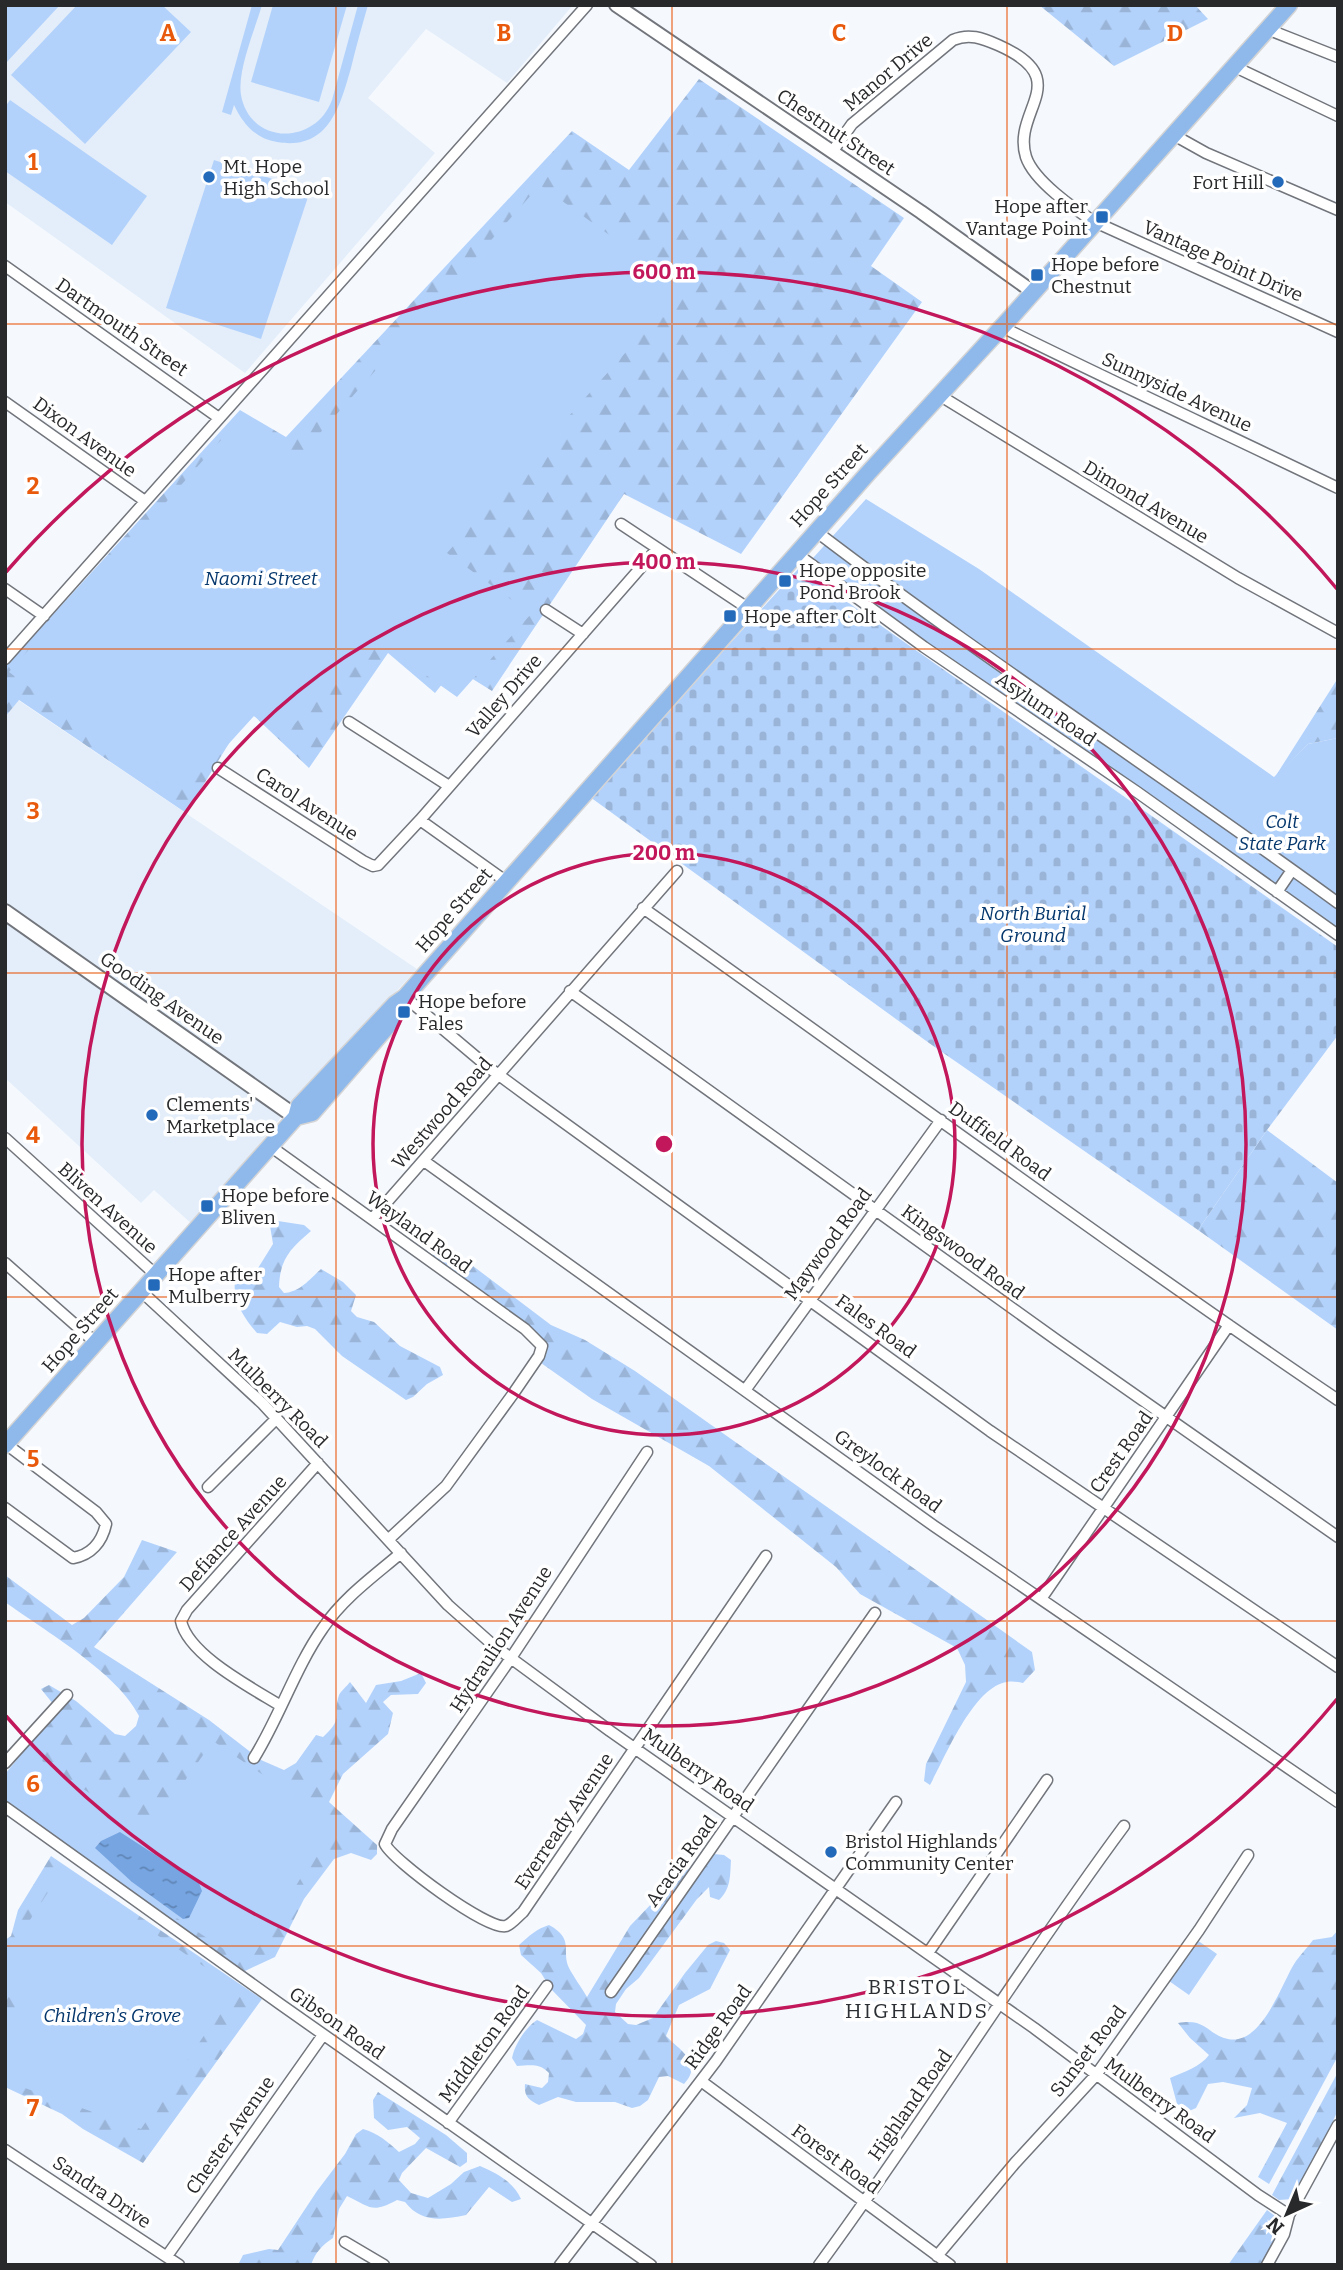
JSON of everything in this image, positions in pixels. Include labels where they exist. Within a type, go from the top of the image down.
[{"type":"main road","name":"Hope Street","points":[[6,1444],[296,1117],[312,1113],[402,1009],[405,997],[796,554],[1289,5]]},
{"type":"main road","name":"Gooding Avenue","points":[[5,912],[296,1117]]},
{"type":"street","points":[[5,659],[587,5]]},
{"type":"street","name":"Chestnut Street","points":[[616,5],[1033,292]]},
{"type":"street","points":[[1267,29],[1338,57]]},
{"type":"street","name":"Manor Drive","points":[[832,152],[852,124],[934,55],[958,38],[975,36],[1010,50],[1032,68],[1037,90],[1022,138],[1027,158],[1033,170],[1073,208],[1095,222]]},
{"type":"street","points":[[1233,66],[1338,116]]},
{"type":"street","points":[[1172,134],[1206,153],[1338,210]]},
{"type":"street","name":"Vantage Point Drive","points":[[1095,222],[1338,332]]},
{"type":"street","name":"Dartmouth Street","points":[[5,265],[219,418]]},
{"type":"street","name":"Sunnyside Avenue","points":[[1002,327],[1130,391],[1178,410],[1338,488]]},
{"type":"street","name":"Dimond Avenue","points":[[939,395],[1238,579],[1338,633]]},
{"type":"street","name":"Dixon Avenue","points":[[5,402],[145,501]]},
{"type":"street","points":[[621,524],[749,609]]},
{"type":"street","name":"Asylum Road","points":[[817,532],[907,600],[1338,903]]},
{"type":"street","name":"Valley Drive","points":[[378,865],[657,550]]},
{"type":"street","name":"Asylum Road","points":[[796,554],[1338,935]]},
{"type":"street","points":[[5,589],[44,616]]},
{"type":"street","points":[[546,610],[583,634]]},
{"type":"street","points":[[349,722],[449,786]]},
{"type":"street","name":"Carol Avenue","points":[[218,768],[363,861],[373,866],[378,865]]},
{"type":"street","points":[[420,820],[507,882]]},
{"type":"street","points":[[1277,892],[1292,870]]},
{"type":"street","name":"Westwood Road","points":[[372,1219],[677,871]]},
{"type":"street","name":"Duffield Road","points":[[643,908],[1118,1249],[1338,1399]]},
{"type":"street","name":"Kingswood Road","points":[[570,991],[1167,1418],[1338,1536]]},
{"type":"street","name":"Fales Road","points":[[405,997],[499,1075],[990,1431],[1338,1667]]},
{"type":"street","name":"Maywood Road","points":[[746,1390],[941,1120]]},
{"type":"street","name":"Bliven Avenue","points":[[5,1139],[156,1275]]},
{"type":"street","name":"Wayland Road","points":[[270,1146],[540,1342],[542,1349],[513,1394],[446,1486],[389,1539]]},
{"type":"street","name":"Greylock Road","points":[[424,1161],[924,1518],[1338,1802]]},
{"type":"street","points":[[5,1263],[96,1343]]},
{"type":"street","name":"Mulberry Road","points":[[142,1292],[276,1419],[455,1612],[510,1658],[1000,2004],[1258,2195],[1289,2215]]},
{"type":"street","name":"Crest Road","points":[[1041,1598],[1229,1325]]},
{"type":"street","points":[[208,1487],[276,1419]]},
{"type":"street","points":[[5,1508],[73,1558],[85,1555],[104,1536],[106,1524],[96,1511],[6,1444]]},
{"type":"street","name":"Hydraulion Avenue","points":[[504,1926],[487,1922],[470,1913],[399,1860],[385,1844],[392,1829],[647,1452]]},
{"type":"street","name":"Defiance Avenue","points":[[281,1706],[212,1660],[185,1635],[181,1621],[187,1610],[318,1462]]},
{"type":"street","points":[[254,1758],[322,1629],[351,1597],[401,1553]]},
{"type":"street","name":"Everready Avenue","points":[[504,1926],[523,1912],[766,1556]]},
{"type":"street","name":"Acacia Road","points":[[611,1992],[875,1613]]},
{"type":"street","points":[[5,1763],[67,1695]]},
{"type":"street","points":[[928,1953],[1047,1780]]},
{"type":"street","name":"Ridge Road","points":[[559,2265],[701,2081],[896,1802]]},
{"type":"street","name":"Gibson Road","points":[[5,1807],[651,2265]]},
{"type":"street","name":"Highland Road","points":[[819,2265],[1062,1910],[1124,1826]]},
{"type":"street","name":"Sunset Road","points":[[937,2256],[1015,2163],[1096,2075],[1199,1930],[1248,1854]]},
{"type":"street","name":"Middleton Road","points":[[448,2123],[547,1986]]},
{"type":"street","name":"Chester Avenue","points":[[167,2256],[323,2035]]},
{"type":"street","name":"Forest Road","points":[[701,2081],[950,2265]]},
{"type":"street","points":[[1267,2265],[1284,2234],[1289,2215],[1338,2125]]},
{"type":"street","name":"Sandra Drive","points":[[5,2150],[179,2265]]},
{"type":"street","points":[[345,2242],[384,2265]]},
{"type":"shaded area","name":"Mt. Hope High School","points":[[5,5],[573,5],[507,83],[426,29],[368,98],[435,153],[245,373],[5,202]]},
{"type":"shaded area","points":[[18,700],[417,969],[297,1098],[193,1225],[154,1190],[141,1203],[5,1078],[5,717]]},
{"type":"green space","points":[[5,5],[60,5],[5,64]]},
{"type":"green space","points":[[77,5],[162,5],[191,32],[85,144],[11,75]]},
{"type":"green space","points":[[252,5],[262,5],[244,62],[241,95],[247,111],[257,123],[269,131],[284,134],[312,126],[324,115],[332,100],[358,5],[368,5],[342,97],[329,123],[309,140],[295,143],[269,140],[251,130],[234,105],[231,115],[222,112]]},
{"type":"green space","points":[[273,5],[347,5],[319,102],[251,82]]},
{"type":"green space","points":[[1039,5],[1195,5],[1208,19],[1114,66]]},
{"type":"green space","points":[[699,79],[904,218],[871,266],[922,302],[741,554],[624,494],[492,691],[455,668],[435,693],[388,653],[309,768],[249,711],[186,813],[19,700],[5,717],[5,667],[240,410],[286,437],[572,131],[629,170]]},
{"type":"green space","points":[[10,100],[147,196],[112,245],[5,171],[5,107]]},
{"type":"green space","points":[[214,160],[310,191],[261,339],[166,308]]},
{"type":"green space","name":"Naomi Street","points":[[540,185],[683,288],[447,553],[531,614],[457,697],[372,637],[283,737],[254,716],[224,749],[213,741],[169,791],[9,672],[125,541],[129,544],[244,414],[296,460]]},
{"type":"green space","name":"Colt State Park","points":[[866,499],[979,569],[1274,777],[1308,744],[1338,738],[1338,935],[1137,792],[805,567]]},
{"type":"green space","name":"North Burial Ground","points":[[799,568],[1338,947],[1338,1035],[1267,1130],[1198,1230],[929,1043],[590,797]]},
{"type":"green space","points":[[1338,678],[1338,738],[1308,744],[1275,777]]},
{"type":"green space","points":[[1267,1130],[1338,1183],[1338,1330],[1198,1230]]},
{"type":"green space","points":[[278,1221],[304,1225],[311,1231],[292,1249],[284,1262],[279,1287],[284,1293],[300,1288],[321,1269],[343,1282],[356,1295],[351,1311],[357,1317],[374,1322],[400,1346],[440,1367],[443,1375],[406,1400],[342,1356],[315,1329],[280,1322],[267,1334],[257,1333],[238,1303],[235,1295],[236,1278],[239,1269],[248,1269],[255,1273],[273,1244],[270,1226]]},
{"type":"green space","points":[[440,1241],[551,1325],[585,1340],[635,1371],[1032,1652],[1035,1670],[1023,1683],[1007,1682],[983,1696],[961,1725],[930,1785],[924,1781],[926,1764],[966,1682],[965,1665],[957,1648],[860,1594],[836,1567],[709,1466],[592,1399],[541,1363],[548,1344],[430,1258]]},
{"type":"green space","points":[[142,1540],[177,1552],[94,1647],[209,1720],[261,1760],[284,1770],[296,1763],[316,1735],[323,1737],[334,1725],[339,1695],[350,1682],[366,1703],[376,1685],[401,1681],[421,1673],[426,1683],[418,1694],[391,1695],[383,1702],[393,1713],[388,1734],[343,1774],[329,1802],[377,1845],[377,1854],[371,1860],[351,1853],[334,1859],[304,1899],[275,1957],[245,1971],[5,1804],[5,1774],[58,1710],[41,1689],[49,1685],[76,1701],[115,1734],[125,1736],[136,1726],[139,1716],[129,1700],[98,1669],[5,1602],[5,1575],[72,1625],[84,1618],[124,1577]]},
{"type":"green space","points":[[213,1741],[334,1823],[248,1965],[5,1805],[5,1782],[29,1752],[148,1833]]},
{"type":"green space","points":[[714,1854],[724,1855],[731,1860],[729,1882],[723,1896],[719,1900],[710,1897],[709,1887],[697,1899],[639,1978],[626,1989],[616,2004],[615,2012],[628,2024],[636,2025],[653,2018],[708,1945],[716,1941],[724,1943],[730,1950],[710,1989],[679,2005],[666,2036],[684,2053],[691,2064],[689,2077],[684,2084],[668,2076],[659,2077],[648,2100],[632,2108],[615,2102],[576,2102],[558,2097],[539,2105],[532,2101],[526,2095],[525,2084],[542,2088],[548,2082],[549,2073],[538,2066],[517,2066],[512,2058],[515,2047],[528,2027],[537,2020],[576,2039],[583,2034],[586,2025],[551,1989],[541,1973],[521,1955],[519,1945],[533,1933],[549,1925],[557,1930],[565,1940],[569,1968],[587,1997],[630,1926],[680,1874]]},
{"type":"green space","name":"Children's Grove","points":[[51,1856],[262,1999],[143,2163],[62,2114],[5,2087],[5,1940],[11,1936],[18,1910]]},
{"type":"green space","name":"Children's Grove","points":[[62,1871],[236,1988],[141,2129],[5,2081],[5,2023],[26,1992],[5,1981],[5,1958]]},
{"type":"green space","points":[[1338,1930],[1338,2056],[1269,2184],[1258,2177],[1287,2123],[1260,2113],[1234,2118],[1247,2105],[1252,2088],[1223,2082],[1208,2084],[1196,2108],[1180,2115],[1170,2078],[1196,2066],[1209,2055],[1178,2023],[1195,2023],[1228,2039],[1251,2033],[1270,2010],[1296,1961],[1313,1940],[1332,1937]]},
{"type":"green space","points":[[1197,1940],[1217,1954],[1189,1995],[1169,1981]]},
{"type":"green space","points":[[1338,2072],[1338,2110],[1304,2185],[1293,2199],[1279,2200],[1272,2195]]},
{"type":"green space","points":[[378,2092],[446,2135],[467,2153],[467,2162],[460,2167],[426,2148],[402,2173],[399,2180],[411,2193],[428,2198],[451,2184],[464,2172],[480,2166],[509,2183],[521,2199],[512,2202],[489,2187],[466,2215],[440,2219],[418,2214],[405,2202],[397,2200],[376,2208],[347,2196],[339,2209],[333,2238],[319,2250],[311,2265],[238,2265],[243,2255],[269,2249],[278,2250],[356,2134],[363,2129],[378,2135],[399,2152],[415,2144],[420,2138],[407,2127],[388,2130],[374,2118],[373,2100]]},
{"type":"green space","points":[[1267,2210],[1283,2222],[1262,2265],[1228,2265]]},
{"type":"water","points":[[120,1832],[199,1883],[202,1891],[189,1918],[183,1919],[132,1882],[95,1848],[101,1841]]},
{"type":"place","name":"Mt. Hope High School","points":[[209,177]]},
{"type":"place","name":"Fort Hill","points":[[1278,182]]},
{"type":"place","name":"Hope after Vantage Point","points":[[1102,217]]},
{"type":"place","name":"Hope before Chestnut","points":[[1037,275]]},
{"type":"place","name":"Hope opposite Pond Brook","points":[[785,581]]},
{"type":"place","name":"Hope after Colt","points":[[730,616]]},
{"type":"place","name":"Hope before Fales","points":[[404,1012]]},
{"type":"place","name":"Clements' Marketplace","points":[[152,1115]]},
{"type":"place","name":"Hope before Bliven","points":[[207,1206]]},
{"type":"place","name":"Hope after Mulberry","points":[[154,1285]]},
{"type":"place","name":"Bristol Highlands Community Center","points":[[831,1852]]},
{"type":"district","name":"BRISTOL HIGHLANDS","points":[[917,1999]]}]
